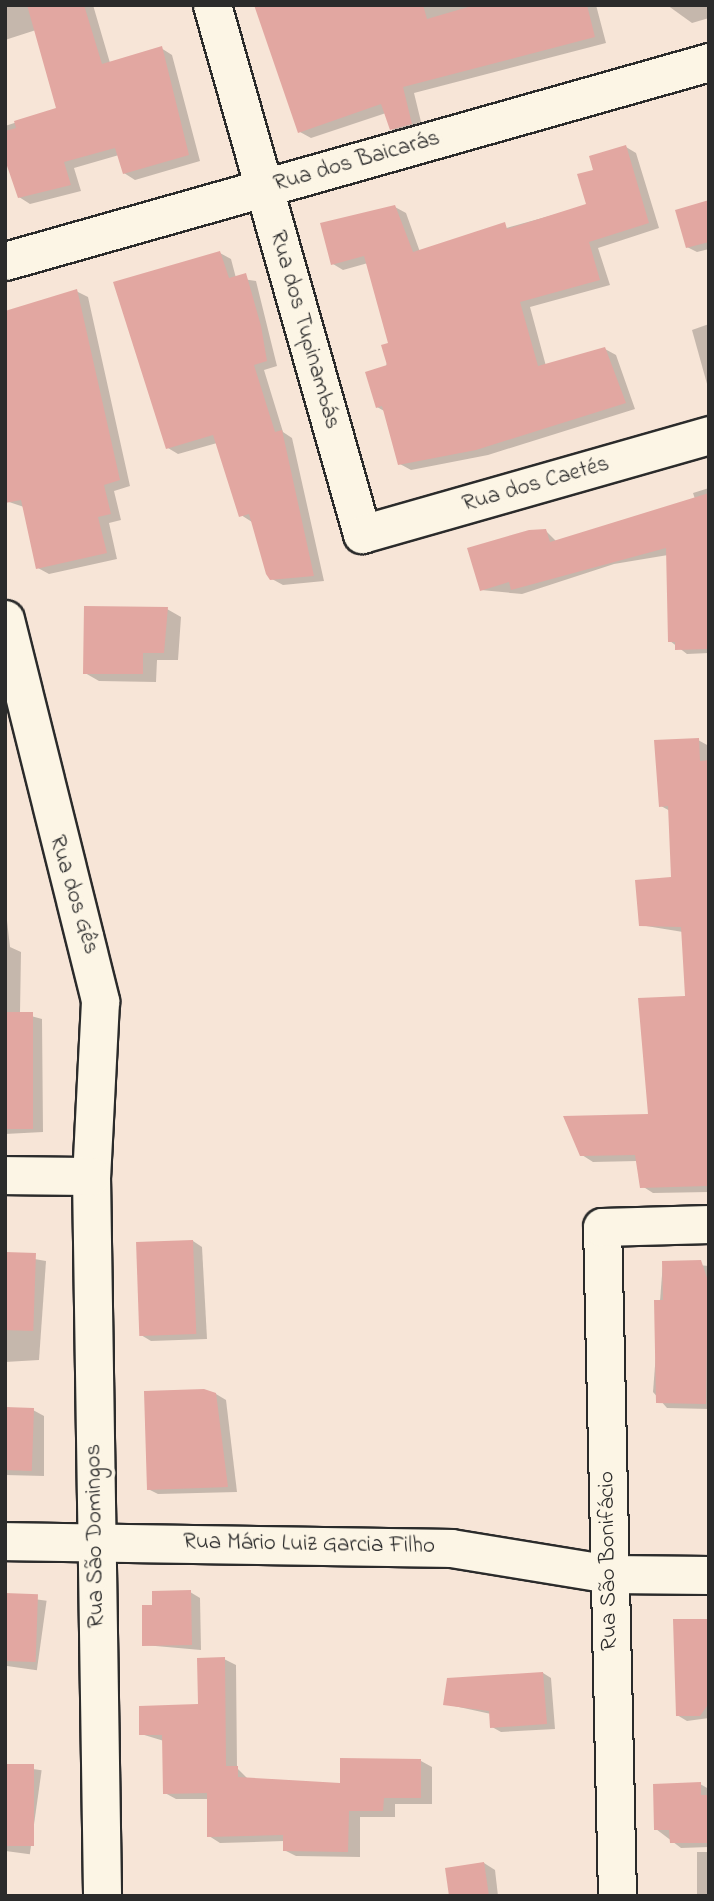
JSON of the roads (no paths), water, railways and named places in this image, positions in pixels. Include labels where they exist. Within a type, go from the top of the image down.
[{"type":"street","name":"Rua dos Tupinambás","points":[[212,5],[362,534]]},
{"type":"street","name":"Rua dos Baicarás","points":[[5,261],[709,62]]},
{"type":"street","name":"Rua dos Caetés","points":[[362,534],[709,435]]},
{"type":"street","name":"Rua dos Gês","points":[[5,619],[100,1000],[91,1176]]},
{"type":"street","points":[[5,1175],[91,1176]]},
{"type":"street","name":"Rua São Domingos","points":[[91,1176],[102,1896]]},
{"type":"street","name":"Rua São Bonifácio","points":[[617,1896],[602,1227],[709,1224]]},
{"type":"street","name":"Rua Mário Luiz Garcia Filho","points":[[5,1541],[451,1548],[610,1574],[709,1575]]}]
